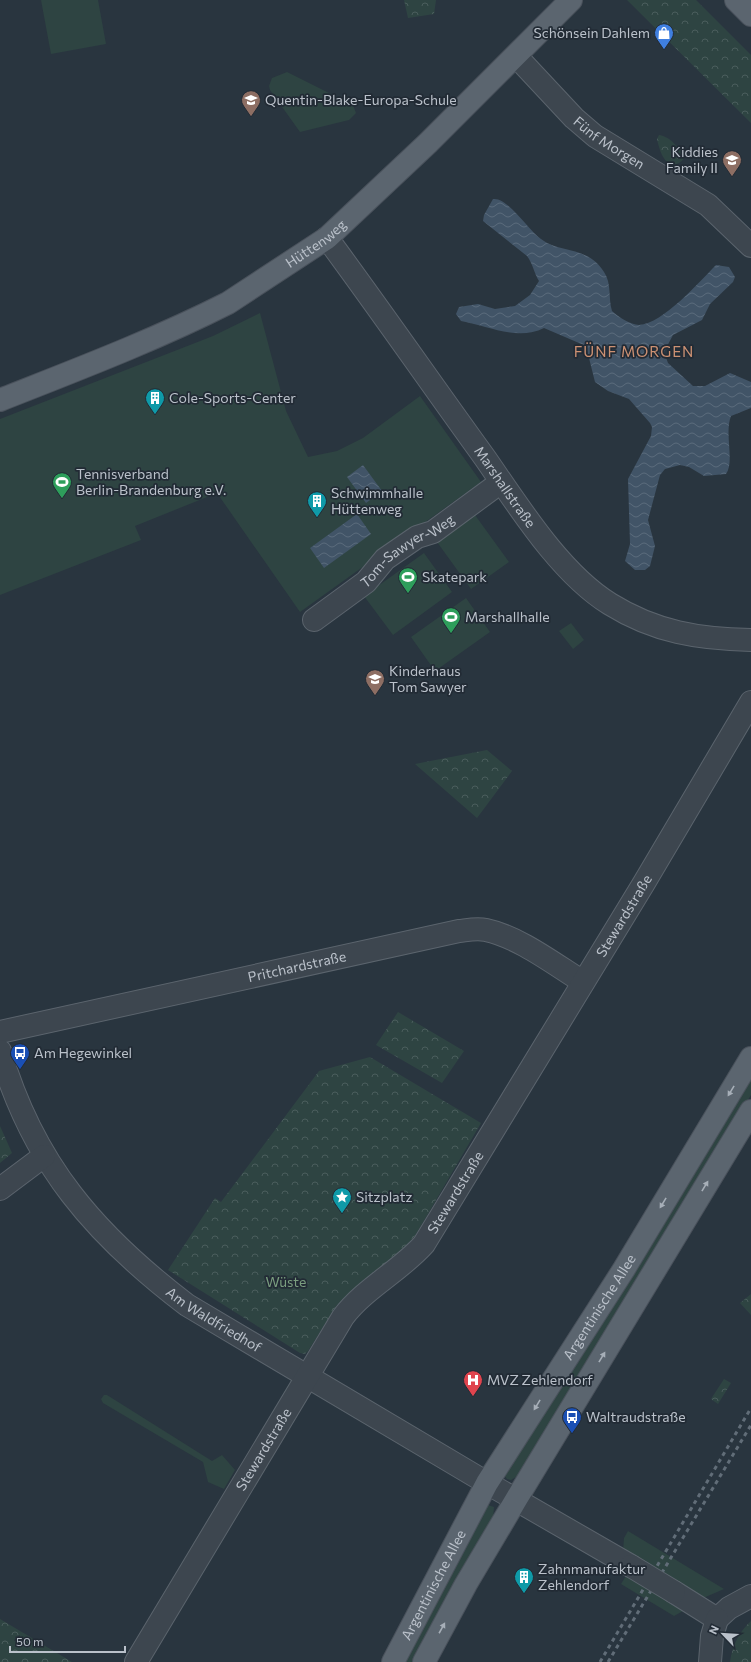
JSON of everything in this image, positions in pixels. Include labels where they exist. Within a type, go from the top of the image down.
[{"type":"main road","points":[[736,0],[751,15]]},
{"type":"main road","name":"Hüttenweg","points":[[0,400],[169,331],[212,311],[228,303],[327,238],[428,143],[516,56],[561,3]]},
{"type":"main road","name":"Argentinische Allee","points":[[393,1662],[487,1483],[624,1269],[751,1058]]},
{"type":"main road","name":"Argentinische Allee","points":[[424,1662],[466,1584],[516,1498],[751,1111]]},
{"type":"street","name":"Fünf Morgen","points":[[516,56],[574,118],[595,136],[708,205],[751,246]]},
{"type":"street","name":"Marshallstraße","points":[[327,238],[501,482],[573,576],[610,604],[657,627],[679,634],[703,638],[751,640]]},
{"type":"street","name":"Tom-Sawyer-Weg","points":[[314,620],[366,582],[385,559],[417,537],[433,532],[501,482]]},
{"type":"street","name":"Stewardstraße","points":[[136,1662],[308,1377],[323,1348],[350,1309],[413,1256],[424,1244],[751,702]]},
{"type":"street","name":"Pritchardstraße","points":[[0,1032],[451,933],[476,929],[485,930],[510,938],[583,982]]},
{"type":"street","name":"Am Waldfriedhof","points":[[0,1051],[10,1084],[44,1156],[78,1203],[100,1229],[162,1286],[187,1305],[487,1483],[516,1498]]},
{"type":"street","points":[[0,1189],[44,1156]]},
{"type":"street","points":[[516,1498],[632,1566],[717,1619]]},
{"type":"street","points":[[710,1662],[712,1636],[717,1619],[729,1608],[751,1596]]},
{"type":"green space","points":[[41,0],[98,0],[106,44],[51,54]]},
{"type":"green space","points":[[404,0],[436,0],[434,14],[408,18]]},
{"type":"green space","points":[[627,0],[696,0],[751,55],[751,123]]},
{"type":"green space","points":[[287,72],[353,105],[356,113],[349,120],[300,132],[270,90],[269,86],[272,78]]},
{"type":"green space","points":[[659,135],[670,140],[685,153],[682,161],[673,165],[664,158],[657,139]]},
{"type":"green space","points":[[260,313],[286,411],[308,457],[337,451],[363,438],[420,396],[481,482],[300,612],[217,493],[135,526],[141,540],[0,595],[0,419],[213,336]]},
{"type":"green space","points":[[475,515],[509,562],[471,589],[437,542]]},
{"type":"green space","name":"Skatepark","points":[[424,553],[452,592],[393,635],[364,596]]},
{"type":"green space","name":"Marshallhalle","points":[[466,598],[490,632],[435,671],[411,637]]},
{"type":"green space","points":[[571,623],[584,640],[573,649],[559,631]]},
{"type":"green space","points":[[487,750],[512,771],[477,818],[415,764]]},
{"type":"green space","points":[[398,1012],[464,1051],[442,1083],[376,1045]]},
{"type":"green space","name":"Wüste","points":[[370,1057],[481,1123],[415,1236],[401,1251],[337,1305],[308,1351],[305,1354],[300,1353],[168,1270],[215,1198],[221,1202],[319,1071]]},
{"type":"green space","points":[[751,1074],[751,1095],[521,1474],[511,1480],[507,1479],[504,1475]]},
{"type":"green space","points":[[0,1126],[12,1153],[0,1163]]},
{"type":"green space","points":[[751,1294],[751,1315],[740,1303]]},
{"type":"green space","points":[[724,1379],[731,1383],[718,1404],[711,1399]]},
{"type":"green space","points":[[104,1395],[107,1395],[212,1461],[222,1455],[235,1470],[224,1489],[208,1482],[203,1462],[103,1403],[101,1399]]},
{"type":"green space","points":[[488,1505],[494,1507],[493,1519],[414,1662],[403,1662],[485,1506]]},
{"type":"green space","points":[[628,1531],[724,1589],[701,1599],[623,1552],[624,1538]]},
{"type":"green space","points":[[626,1576],[683,1611],[674,1616],[621,1584]]},
{"type":"green space","points":[[0,1619],[72,1662],[0,1662]]},
{"type":"green space","points":[[751,1621],[751,1662],[730,1662],[732,1650],[737,1640]]},
{"type":"water","points":[[493,199],[505,203],[536,235],[548,244],[582,254],[597,263],[604,272],[608,281],[612,311],[632,324],[639,325],[649,323],[670,310],[716,265],[729,267],[735,277],[733,282],[710,304],[702,320],[673,335],[664,352],[668,363],[693,386],[705,386],[730,373],[751,382],[751,408],[731,416],[729,423],[730,462],[729,469],[726,474],[704,476],[689,467],[680,465],[665,469],[660,475],[648,520],[655,546],[650,566],[645,570],[635,570],[625,561],[630,544],[628,479],[651,436],[652,427],[650,423],[629,399],[608,391],[595,382],[586,346],[544,328],[534,332],[513,333],[461,321],[456,314],[459,307],[478,304],[495,309],[515,306],[530,295],[539,281],[527,256],[483,221],[484,215]]},
{"type":"water","points":[[363,465],[382,491],[366,503],[347,477]]},
{"type":"water","points":[[357,514],[371,534],[324,568],[310,548]]},
{"type":"railway","points":[[600,1662],[751,1408]]},
{"type":"railway","points":[[608,1662],[751,1425]]},
{"type":"place","name":"Schönsein Dahlem","points":[[664,50]]},
{"type":"place","name":"Quentin-Blake-Europa-Schule","points":[[251,117]]},
{"type":"place","name":"Kiddies Family II","points":[[732,177]]},
{"type":"place","name":"Cole-Sports-Center","points":[[155,415]]},
{"type":"place","name":"Tennisverband Berlin-Brandenburg e.V.","points":[[62,499]]},
{"type":"place","name":"Schwimmhalle Hüttenweg","points":[[317,518]]},
{"type":"place","name":"Skatepark","points":[[408,594]]},
{"type":"place","name":"Marshallhalle","points":[[451,634]]},
{"type":"place","name":"Kinderhaus Tom Sawyer","points":[[375,696]]},
{"type":"place","name":"Am Hegewinkel","points":[[20,1070]]},
{"type":"place","name":"Sitzplatz","points":[[342,1214]]},
{"type":"place","name":"MVZ Zehlendorf","points":[[473,1397]]},
{"type":"place","name":"Waltraudstraße","points":[[572,1434]]},
{"type":"place","name":"Zahnmanufaktur Zehlendorf","points":[[524,1594]]},
{"type":"district","name":"FÜNF MORGEN","points":[[634,352]]}]
